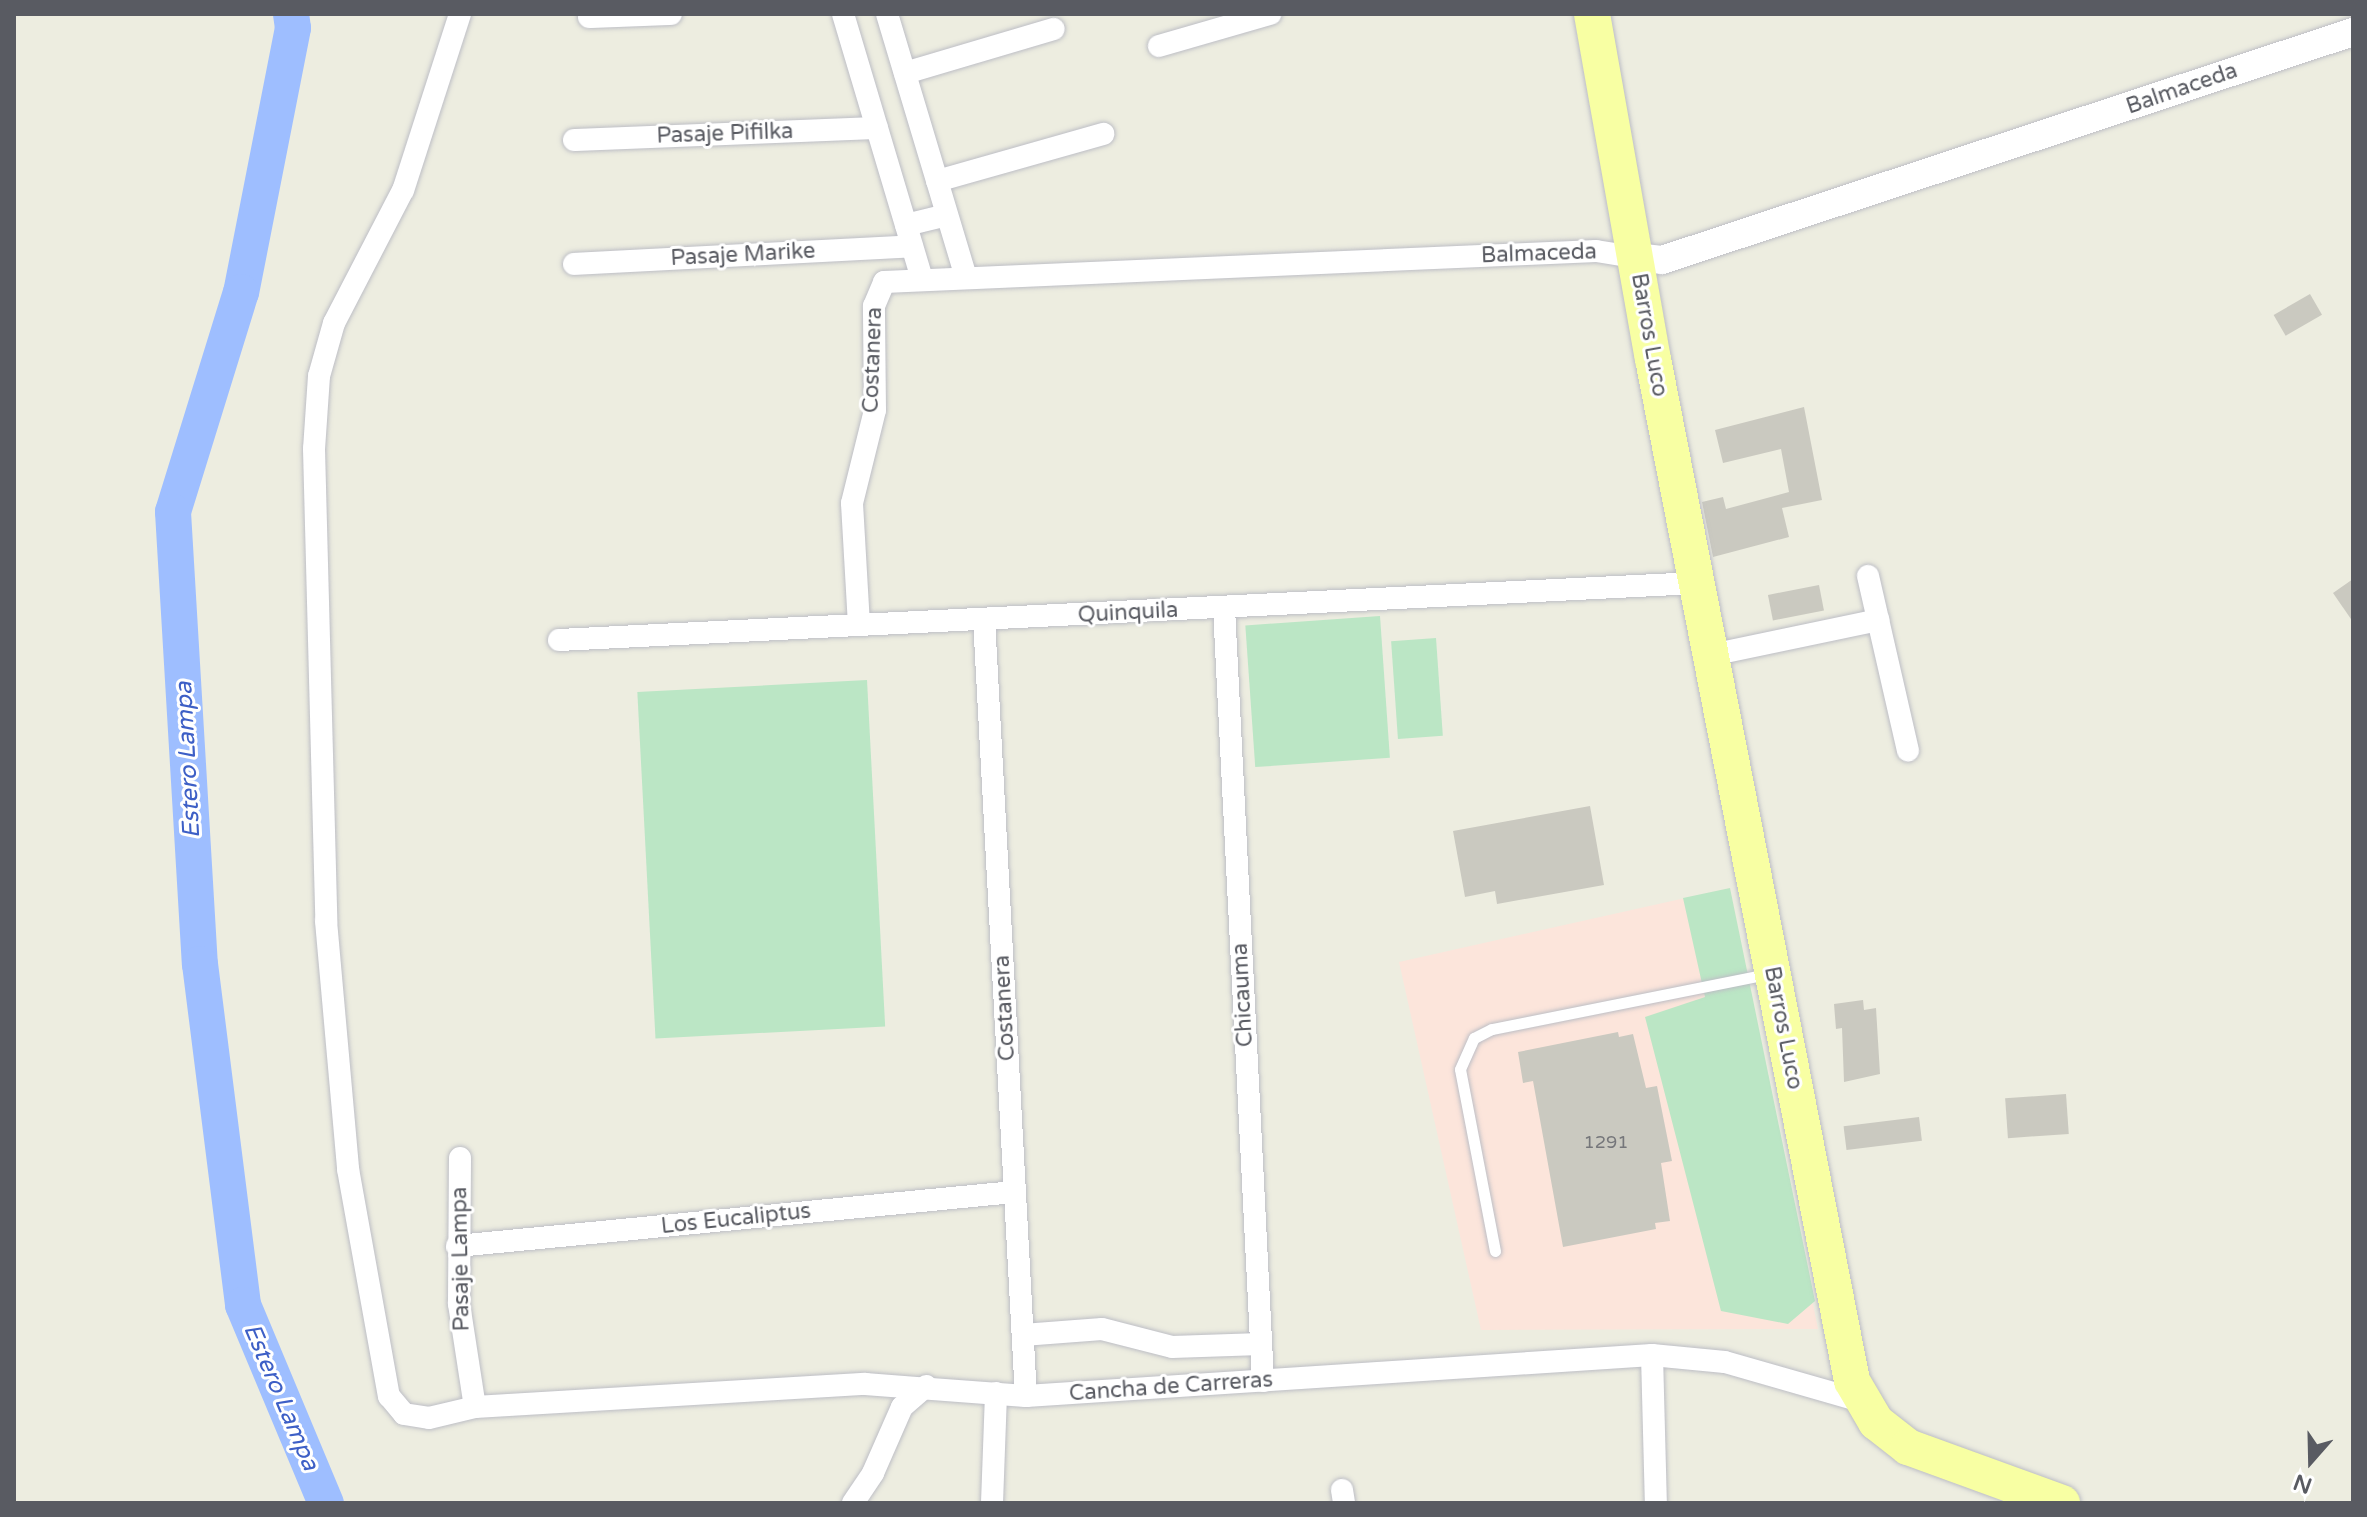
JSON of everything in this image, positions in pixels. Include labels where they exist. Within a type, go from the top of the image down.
[{"type":"main road","name":"Barros Luco","points":[[1592,14],[1697,583],[1852,1381],[1861,1401]]},
{"type":"main road","points":[[1861,1401],[1887,1433],[1908,1447],[2062,1503]]},
{"type":"street","name":"Cancha de Carreras","points":[[460,14],[403,190],[334,323],[319,376],[314,449],[326,921],[348,1169],[389,1396],[411,1416],[429,1418],[475,1407],[865,1384],[926,1386],[1026,1396],[1652,1355],[1725,1362],[1861,1401]]},
{"type":"street","points":[[589,17],[671,14]]},
{"type":"street","points":[[843,14],[922,279]]},
{"type":"street","points":[[887,14],[966,277]]},
{"type":"street","points":[[1159,46],[1270,14]]},
{"type":"street","points":[[905,73],[1054,29]]},
{"type":"street","name":"Balmaceda","points":[[880,284],[922,279],[1596,251],[1662,260],[2353,32]]},
{"type":"street","name":"Pasaje Pifilka","points":[[574,140],[877,128]]},
{"type":"street","points":[[937,181],[1103,134]]},
{"type":"street","name":"Pasaje Marike","points":[[574,264],[909,236],[947,215]]},
{"type":"street","name":"Costanera","points":[[859,625],[852,503],[875,410],[874,306],[880,284]]},
{"type":"street","points":[[1868,576],[1908,750]]},
{"type":"street","name":"Quinquila","points":[[559,640],[1697,583]]},
{"type":"street","name":"Chicauma","points":[[1224,608],[1263,1381]]},
{"type":"street","name":"Costanera","points":[[984,619],[1026,1396]]},
{"type":"street","points":[[1711,655],[1878,620]]},
{"type":"street","name":"Pasaje Lampa","points":[[460,1158],[457,1246],[461,1318],[475,1407]]},
{"type":"street","name":"Los Eucaliptus","points":[[457,1246],[1014,1192]]},
{"type":"street","points":[[1023,1335],[1102,1329],[1172,1347],[1261,1344]]},
{"type":"street","points":[[1652,1355],[1656,1503]]},
{"type":"street","points":[[853,1503],[873,1473],[902,1407],[926,1386]]},
{"type":"street","points":[[992,1503],[996,1393]]},
{"type":"lane","points":[[1495,1251],[1460,1069],[1474,1038],[1492,1029],[1773,973]]},
{"type":"shaded area","points":[[1730,888],[1818,1329],[1481,1330],[1399,962]]},
{"type":"green space","points":[[1380,616],[1390,758],[1255,767],[1245,625]]},
{"type":"green space","points":[[1436,638],[1443,736],[1398,739],[1391,641]]},
{"type":"green space","points":[[867,680],[885,1027],[655,1039],[637,692]]},
{"type":"green space","points":[[1730,888],[1815,1301],[1788,1324],[1721,1311],[1645,1017],[1705,997],[1683,898]]},
{"type":"building","points":[[2310,294],[2322,315],[2286,336],[2274,315]]},
{"type":"building","points":[[1804,407],[1822,500],[1782,508],[1789,537],[1713,557],[1702,502],[1723,497],[1726,509],[1789,492],[1781,449],[1723,463],[1715,430]]},
{"type":"building","points":[[2353,579],[2353,622],[2333,593]]},
{"type":"building","points":[[1819,585],[1824,611],[1773,620],[1768,595]]},
{"type":"building","points":[[1590,806],[1604,885],[1497,904],[1495,891],[1465,897],[1453,831]]},
{"type":"building","points":[[1863,1000],[1864,1010],[1876,1008],[1880,1074],[1844,1082],[1842,1028],[1836,1029],[1834,1004]]},
{"type":"building","points":[[1618,1032],[1619,1037],[1633,1034],[1646,1088],[1657,1086],[1672,1161],[1661,1163],[1670,1221],[1655,1223],[1656,1229],[1563,1247],[1533,1081],[1523,1083],[1518,1052]]},
{"type":"building","points":[[2066,1094],[2069,1134],[2008,1138],[2005,1098]]},
{"type":"building","points":[[1919,1117],[1922,1141],[1846,1150],[1844,1126]]},
{"type":"waterway","name":"Estero Lampa","points":[[291,14],[293,28],[241,292],[173,512],[200,964],[243,1305],[326,1503]]}]
